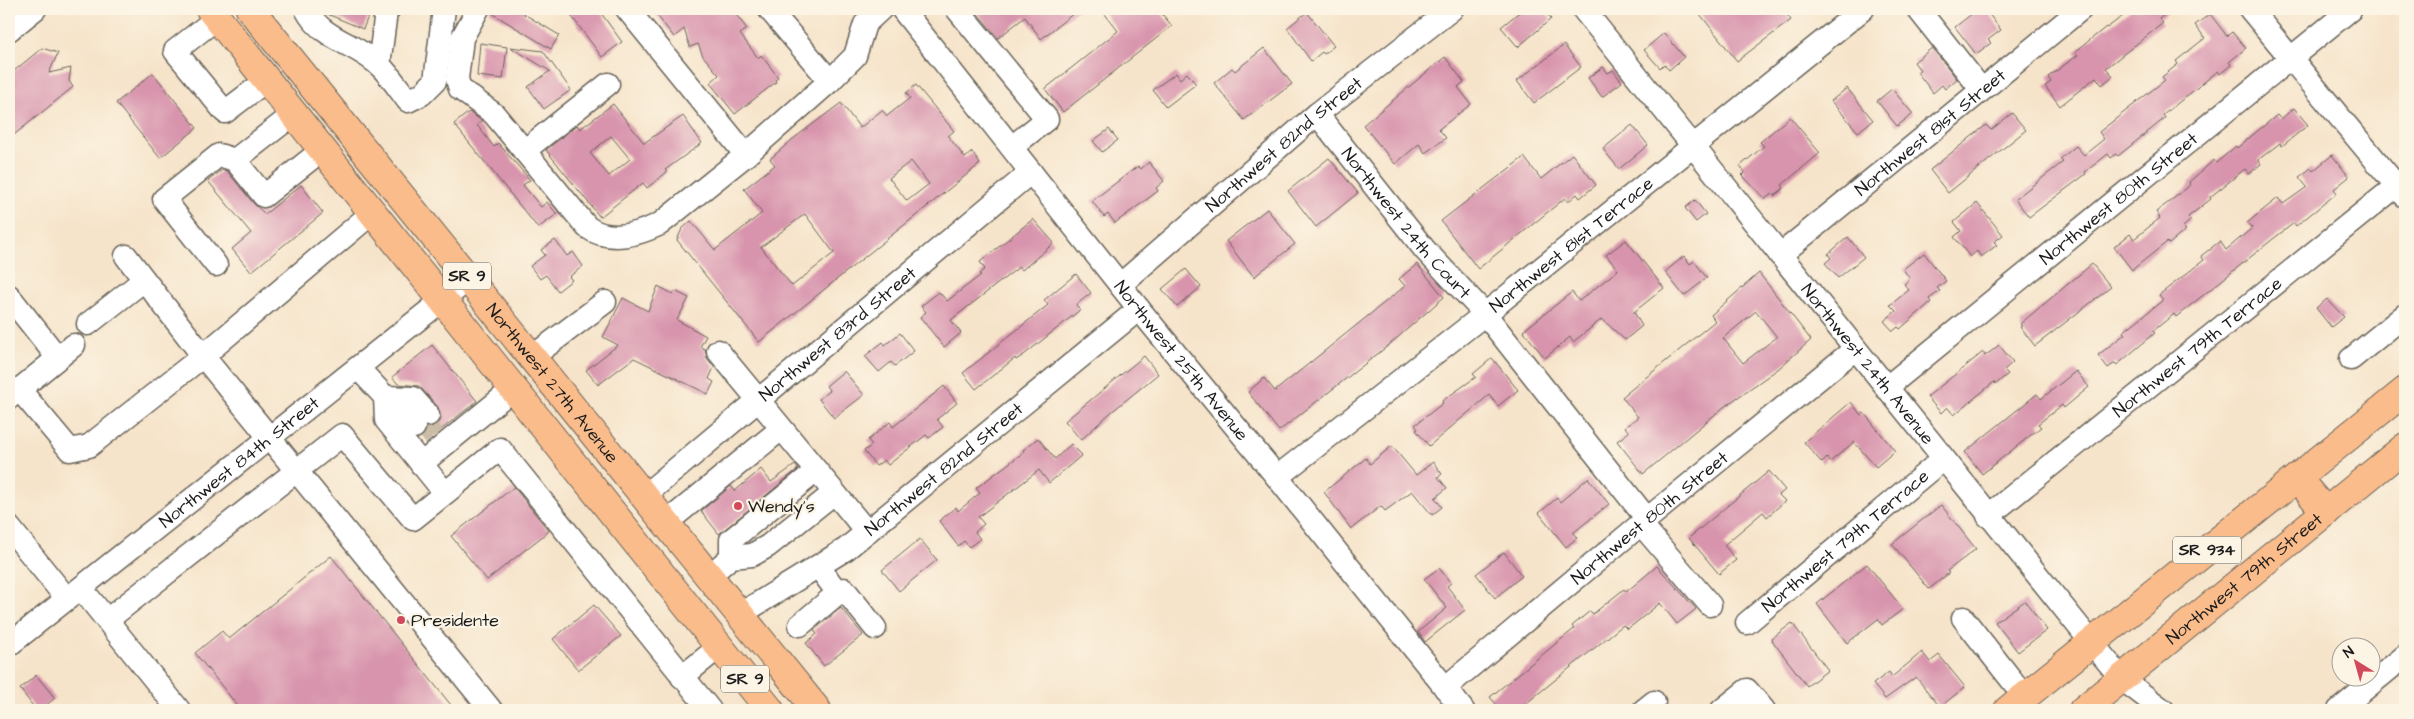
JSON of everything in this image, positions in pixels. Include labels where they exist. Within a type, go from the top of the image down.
[{"type":"main road","name":"Northwest 27th Avenue","points":[[250,9],[817,710]]},
{"type":"main road","name":"Northwest 27th Avenue","points":[[214,13],[770,710]]},
{"type":"main road","name":"SR 934","points":[[2017,704],[2405,390]]},
{"type":"main road","name":"Northwest 79th Street","points":[[2083,710],[2405,447]]},
{"type":"main road","points":[[2297,478],[2326,512]]},
{"type":"main road","points":[[601,498],[619,500],[645,495]]},
{"type":"main road","points":[[627,531],[638,532],[654,542],[707,607],[724,616],[740,615]]},
{"type":"main road","points":[[719,647],[732,646],[770,653]]},
{"type":"street","points":[[9,30],[35,9]]},
{"type":"street","points":[[306,9],[316,25],[322,30],[333,38],[355,47],[379,65],[408,101],[422,94],[434,81],[444,9]]},
{"type":"street","points":[[379,65],[386,12],[389,9]]},
{"type":"street","points":[[478,9],[462,38],[457,79],[460,89],[494,114],[587,227],[595,233],[617,237],[644,231],[660,224],[746,155],[830,81],[855,56],[867,14]]},
{"type":"street","points":[[627,9],[746,155]]},
{"type":"street","points":[[769,9],[830,81]]},
{"type":"street","name":"Northwest 25th Avenue","points":[[902,9],[1139,309],[1463,710]]},
{"type":"street","points":[[957,9],[1047,119],[1012,147]]},
{"type":"street","name":"Northwest 82nd Street","points":[[1120,285],[1317,114],[1452,9]]},
{"type":"street","name":"Northwest 24th Avenue","points":[[1583,9],[1988,516],[2092,643],[2122,679],[2163,710]]},
{"type":"street","name":"Northwest 81st Terrace","points":[[1276,477],[1485,314],[1863,9]]},
{"type":"street","points":[[1918,9],[1981,89]]},
{"type":"street","name":"Northwest 81st Street","points":[[1780,255],[2081,9]]},
{"type":"street","points":[[2250,9],[2402,187]]},
{"type":"street","name":"Northwest 80th Street","points":[[1886,388],[2351,9]]},
{"type":"street","points":[[214,13],[176,51],[225,112],[267,80]]},
{"type":"street","points":[[524,150],[608,84]]},
{"type":"street","points":[[234,160],[294,114]]},
{"type":"street","name":"Northwest 24th Court","points":[[1317,114],[1425,250],[1485,314],[1710,605]]},
{"type":"street","points":[[216,265],[164,199],[219,155],[234,160],[264,196],[322,150]]},
{"type":"street","name":"Northwest 83rd Street","points":[[645,495],[1031,172]]},
{"type":"street","name":"Northwest 79th Terrace","points":[[1988,516],[2402,187]]},
{"type":"street","points":[[9,296],[28,320],[66,352],[14,393],[70,450],[89,446],[204,356],[372,213]]},
{"type":"street","points":[[126,256],[296,471],[490,710]]},
{"type":"street","name":"Northwest 84th Street","points":[[9,645],[469,279]]},
{"type":"street","points":[[88,324],[144,280]]},
{"type":"street","points":[[532,357],[605,302]]},
{"type":"street","name":"Northwest 82nd Street","points":[[740,615],[846,549],[1139,309]]},
{"type":"street","points":[[2351,360],[2405,315]]},
{"type":"street","name":"Northwest 80th Street","points":[[1445,688],[1856,349]]},
{"type":"street","points":[[718,351],[757,401],[867,532]]},
{"type":"street","points":[[358,368],[385,397],[430,431]]},
{"type":"street","points":[[385,397],[393,415],[421,450],[430,431],[513,389]]},
{"type":"street","points":[[385,397],[386,420],[445,494]]},
{"type":"street","points":[[666,523],[781,429]]},
{"type":"street","points":[[421,464],[430,431]]},
{"type":"street","points":[[107,620],[342,435],[413,520],[500,449],[710,710]]},
{"type":"street","name":"Northwest 79th Terrace","points":[[1747,624],[1943,459]]},
{"type":"street","points":[[732,557],[731,540],[816,471]]},
{"type":"street","points":[[709,576],[732,557],[752,555],[768,546],[834,493]]},
{"type":"street","points":[[9,527],[74,593],[107,620],[178,710]]},
{"type":"street","points":[[818,566],[838,594]]},
{"type":"street","points":[[800,625],[844,589],[875,628]]},
{"type":"street","points":[[1963,618],[2017,704]]},
{"type":"street","points":[[682,677],[719,647]]},
{"type":"street","points":[[2339,710],[2405,656]]},
{"type":"street","points":[[2122,679],[2137,710]]},
{"type":"street","points":[[1722,710],[1747,690],[1764,710]]},
{"type":"building","points":[[321,9],[371,9],[363,29],[325,13]]},
{"type":"building","points":[[491,9],[527,9],[524,14],[559,35],[551,49],[490,12]]},
{"type":"building","points":[[566,9],[598,9],[622,42],[602,57]]},
{"type":"building","points":[[652,9],[732,9],[747,29],[740,34],[758,58],[761,55],[778,77],[775,80],[776,82],[735,114],[710,83],[719,75],[703,56],[698,44],[690,47],[684,29],[674,37]]},
{"type":"building","points":[[974,9],[1079,9],[1041,39],[1025,17],[998,38]]},
{"type":"building","points":[[1101,9],[1158,9],[1172,26],[1063,112],[1045,89],[1118,31]]},
{"type":"building","points":[[1523,9],[1543,9],[1551,19],[1518,47],[1501,27]]},
{"type":"building","points":[[1696,9],[1783,9],[1791,20],[1737,61]]},
{"type":"building","points":[[1978,9],[1985,9],[2001,30],[1988,40],[1991,43],[1976,54],[1955,27]]},
{"type":"building","points":[[2132,9],[2171,9],[2159,19],[2163,23],[2106,68],[2113,76],[2102,85],[2096,77],[2060,106],[2045,86],[2051,82],[2048,77],[2078,55],[2075,52]]},
{"type":"building","points":[[1307,12],[1334,46],[1324,54],[1322,52],[1311,61],[1287,28]]},
{"type":"building","points":[[2210,14],[2227,36],[2232,32],[2246,48],[2229,62],[2231,65],[2220,74],[2218,71],[2163,115],[2165,118],[2118,156],[2116,154],[2111,158],[2108,154],[2085,172],[2086,174],[2029,217],[2015,199],[2063,162],[2060,159],[2076,146],[2084,155],[2104,139],[2099,132],[2165,80],[2162,77],[2178,64],[2176,61],[2205,38],[2195,25]]},
{"type":"building","points":[[1664,33],[1684,57],[1669,70],[1664,64],[1660,68],[1644,50]]},
{"type":"building","points":[[480,43],[507,47],[503,79],[477,76]]},
{"type":"building","points":[[1564,45],[1581,67],[1534,103],[1517,81]]},
{"type":"building","points":[[510,47],[543,51],[571,90],[544,109],[528,87],[550,71]]},
{"type":"building","points":[[42,48],[58,53],[49,73],[71,68],[69,81],[73,87],[9,139],[9,75]]},
{"type":"building","points":[[1264,48],[1292,84],[1244,120],[1214,83],[1232,68],[1235,71]]},
{"type":"building","points":[[1932,48],[1957,79],[1945,89],[1942,85],[1933,93],[1917,72],[1920,70],[1914,62]]},
{"type":"building","points":[[1445,57],[1464,82],[1458,87],[1471,104],[1439,129],[1446,138],[1425,153],[1419,144],[1395,164],[1363,125]]},
{"type":"building","points":[[1603,67],[1608,73],[1613,70],[1622,82],[1602,97],[1588,78]]},
{"type":"building","points":[[153,73],[197,128],[160,158],[116,103]]},
{"type":"building","points":[[1176,73],[1180,79],[1187,73],[1196,84],[1166,107],[1153,90]]},
{"type":"building","points":[[916,85],[954,131],[948,136],[965,158],[972,152],[980,164],[759,342],[677,240],[682,229],[691,221],[715,250],[762,213],[744,189],[775,165],[770,159],[793,139],[841,103],[860,128],[882,110],[887,116],[910,98],[906,93]],"holes":[[[911,161],[929,184],[907,201],[889,178]],[[805,214],[834,253],[792,286],[761,247]]]},
{"type":"building","points":[[1847,88],[1873,120],[1858,132],[1831,101]]},
{"type":"building","points":[[1892,89],[1913,114],[1897,126],[1877,101]]},
{"type":"building","points":[[613,104],[644,143],[683,116],[702,143],[665,170],[667,172],[647,188],[643,183],[600,217],[546,150],[577,125],[580,129]],"holes":[[[611,136],[630,159],[609,176],[590,153]]]},
{"type":"building","points":[[2294,108],[2308,125],[2282,146],[2280,143],[2258,160],[2261,164],[2249,174],[2245,169],[2210,197],[2211,199],[2188,217],[2191,220],[2183,227],[2186,230],[2169,244],[2167,242],[2132,270],[2114,247],[2130,234],[2134,239],[2160,218],[2156,212],[2187,188],[2190,184],[2189,182],[2214,160],[2216,163],[2277,115],[2281,119]]},
{"type":"building","points":[[469,112],[482,121],[477,125],[494,147],[498,143],[530,180],[523,185],[541,207],[547,202],[557,214],[538,228],[454,124]]},
{"type":"building","points":[[2012,113],[2026,130],[1948,193],[1930,170],[1986,125],[1991,130]]},
{"type":"building","points":[[1790,117],[1820,153],[1782,185],[1784,188],[1774,196],[1772,194],[1765,199],[1742,175],[1745,172],[1740,166],[1764,146],[1760,142]]},
{"type":"building","points":[[1632,125],[1648,145],[1619,169],[1603,149]]},
{"type":"building","points":[[1109,129],[1118,140],[1102,152],[1093,141]]},
{"type":"building","points":[[1572,154],[1596,185],[1580,198],[1577,194],[1568,202],[1565,198],[1478,269],[1441,221],[1524,157],[1541,179]]},
{"type":"building","points":[[2332,155],[2349,177],[2334,189],[2337,193],[2296,226],[2294,223],[2273,239],[2176,317],[2174,314],[2117,365],[2115,363],[2108,368],[2098,355],[2163,300],[2159,295],[2204,260],[2201,256],[2220,241],[2226,250],[2252,228],[2247,223],[2278,198],[2283,204],[2307,187],[2299,177],[2311,168],[2313,171]]},
{"type":"building","points":[[1329,158],[1358,193],[1316,227],[1288,191]]},
{"type":"building","points":[[1149,162],[1164,181],[1156,188],[1158,191],[1115,223],[1108,214],[1104,217],[1092,201],[1138,166],[1141,169]]},
{"type":"building","points":[[222,170],[227,171],[254,204],[265,214],[301,185],[323,213],[251,272],[232,249],[251,233],[208,181]]},
{"type":"building","points":[[1695,200],[1706,214],[1696,222],[1685,208]]},
{"type":"building","points":[[1977,203],[2003,235],[1994,242],[1997,245],[1981,257],[1977,251],[1970,257],[1954,237],[1961,231],[1954,222]]},
{"type":"building","points":[[1267,209],[1295,244],[1254,277],[1226,241]]},
{"type":"building","points":[[1033,219],[1054,243],[1022,270],[1019,267],[951,320],[961,333],[944,347],[920,317],[926,312],[921,306],[939,292],[947,301],[981,275],[979,274],[985,269],[980,262]]},
{"type":"building","points":[[1848,237],[1864,257],[1838,278],[1825,263],[1831,258],[1828,254]]},
{"type":"building","points":[[555,240],[567,256],[573,252],[583,266],[569,277],[572,280],[558,291],[546,275],[540,279],[530,266],[545,255],[541,250]]},
{"type":"building","points":[[1626,240],[1664,288],[1634,312],[1642,326],[1625,340],[1602,319],[1573,342],[1570,337],[1545,358],[1523,331],[1572,292],[1579,301],[1618,270],[1606,255]]},
{"type":"building","points":[[1924,253],[1946,281],[1937,288],[1940,291],[1929,299],[1931,302],[1900,329],[1898,327],[1893,331],[1884,321],[1896,311],[1890,305],[1909,290],[1904,284],[1910,279],[1903,269]]},
{"type":"building","points":[[1684,256],[1690,264],[1694,261],[1707,278],[1684,296],[1665,272]]},
{"type":"building","points":[[1417,264],[1444,297],[1389,345],[1279,431],[1248,392],[1264,378],[1275,391],[1405,286],[1399,279]]},
{"type":"building","points":[[2092,264],[2111,287],[2035,346],[2020,327],[2022,326],[2020,324]]},
{"type":"building","points":[[1186,269],[1201,287],[1177,307],[1162,289]]},
{"type":"building","points":[[1759,273],[1811,340],[1778,369],[1724,407],[1643,474],[1617,441],[1629,432],[1625,427],[1638,417],[1622,397],[1715,321],[1711,315]],"holes":[[[1756,311],[1777,337],[1743,363],[1723,338]]]},
{"type":"building","points":[[1076,274],[1091,293],[1076,305],[1080,310],[1025,354],[1016,360],[1015,358],[976,389],[963,373],[1048,305],[1044,300]]},
{"type":"building","points":[[658,286],[673,294],[675,291],[689,298],[677,320],[706,336],[700,347],[705,349],[707,358],[714,367],[709,379],[714,382],[708,394],[634,358],[598,385],[586,370],[618,345],[603,337],[623,298],[648,311]]},
{"type":"building","points":[[2327,299],[2344,317],[2331,327],[2316,308]]},
{"type":"building","points":[[900,333],[914,351],[895,366],[891,362],[879,372],[865,356],[883,342],[885,345]]},
{"type":"building","points":[[432,345],[477,401],[428,440],[424,436],[427,428],[436,425],[441,419],[438,407],[419,386],[398,384],[392,377]]},
{"type":"building","points":[[1999,345],[2013,362],[2004,370],[2008,374],[1996,384],[1994,382],[1954,415],[1947,407],[1941,413],[1927,397],[1983,352],[1985,356]]},
{"type":"building","points":[[1144,356],[1158,374],[1109,414],[1081,440],[1065,421]]},
{"type":"building","points":[[1492,358],[1518,390],[1498,406],[1489,395],[1429,446],[1416,430],[1418,429],[1415,425],[1443,403],[1442,401],[1476,377],[1473,374]]},
{"type":"building","points":[[844,371],[864,395],[834,418],[819,399],[830,391],[826,386]]},
{"type":"building","points":[[2076,371],[2089,387],[2064,408],[2062,405],[2038,424],[2041,427],[1982,474],[1965,452],[2037,394],[2041,399]]},
{"type":"building","points":[[944,386],[957,403],[937,419],[943,427],[929,438],[926,435],[888,465],[884,460],[876,466],[864,451],[872,445],[868,440],[890,422],[893,427]]},
{"type":"building","points":[[1851,402],[1861,415],[1864,413],[1895,451],[1876,467],[1854,442],[1830,462],[1827,458],[1822,463],[1804,442]]},
{"type":"building","points":[[1038,438],[1055,459],[1071,444],[1082,455],[1049,483],[1039,470],[978,517],[984,524],[975,532],[980,539],[969,547],[964,541],[958,546],[939,521],[956,507],[958,511],[980,493],[976,488],[1024,452],[1023,450]]},
{"type":"building","points":[[1392,446],[1416,475],[1433,462],[1442,474],[1438,477],[1447,488],[1435,498],[1442,507],[1432,515],[1412,491],[1385,511],[1381,506],[1351,529],[1324,492],[1366,458],[1370,464]]},
{"type":"building","points":[[795,465],[798,469],[719,534],[701,511],[731,486],[735,491],[761,469],[771,482]]},
{"type":"building","points":[[1769,471],[1785,490],[1779,495],[1785,501],[1767,517],[1763,512],[1724,545],[1736,560],[1719,574],[1689,538]]},
{"type":"building","points":[[1588,478],[1609,504],[1573,533],[1577,538],[1566,547],[1539,513],[1557,498],[1560,502]]},
{"type":"building","points":[[514,487],[549,531],[487,580],[451,536]]},
{"type":"building","points":[[1941,505],[1976,549],[1947,571],[1949,573],[1929,589],[1892,544]]},
{"type":"building","points":[[920,539],[937,560],[899,591],[882,570]]},
{"type":"building","points":[[1504,552],[1522,576],[1495,598],[1476,574]]},
{"type":"building","points":[[331,556],[455,710],[241,710],[195,653],[222,631],[229,639]]},
{"type":"building","points":[[1867,564],[1903,609],[1882,625],[1878,619],[1847,643],[1817,604]]},
{"type":"building","points":[[1657,566],[1696,609],[1677,624],[1660,603],[1627,629],[1623,625],[1518,710],[1501,710],[1490,697],[1574,629],[1572,626],[1590,611],[1593,614],[1624,589],[1626,592]]},
{"type":"building","points":[[1439,568],[1451,583],[1447,586],[1465,610],[1425,642],[1418,632],[1447,608],[1424,579]]},
{"type":"building","points":[[2025,601],[2047,630],[2018,652],[1995,622]]},
{"type":"building","points":[[594,605],[621,636],[578,670],[553,639]]},
{"type":"building","points":[[841,608],[863,635],[824,666],[806,643],[817,634],[814,630]]},
{"type":"building","points":[[1792,623],[1828,670],[1807,686],[1771,639]]},
{"type":"building","points":[[1922,652],[1930,662],[1939,655],[1965,687],[1940,707],[1916,677],[1885,699],[1873,684],[1889,672],[1892,677]]},
{"type":"building","points":[[36,675],[55,698],[40,710],[36,710],[20,689]]},
{"type":"tunnel","points":[[421,420],[434,436]]},
{"type":"place","name":"Wendy's","points":[[738,506]]},
{"type":"place","name":"Presidente","points":[[401,620]]}]
